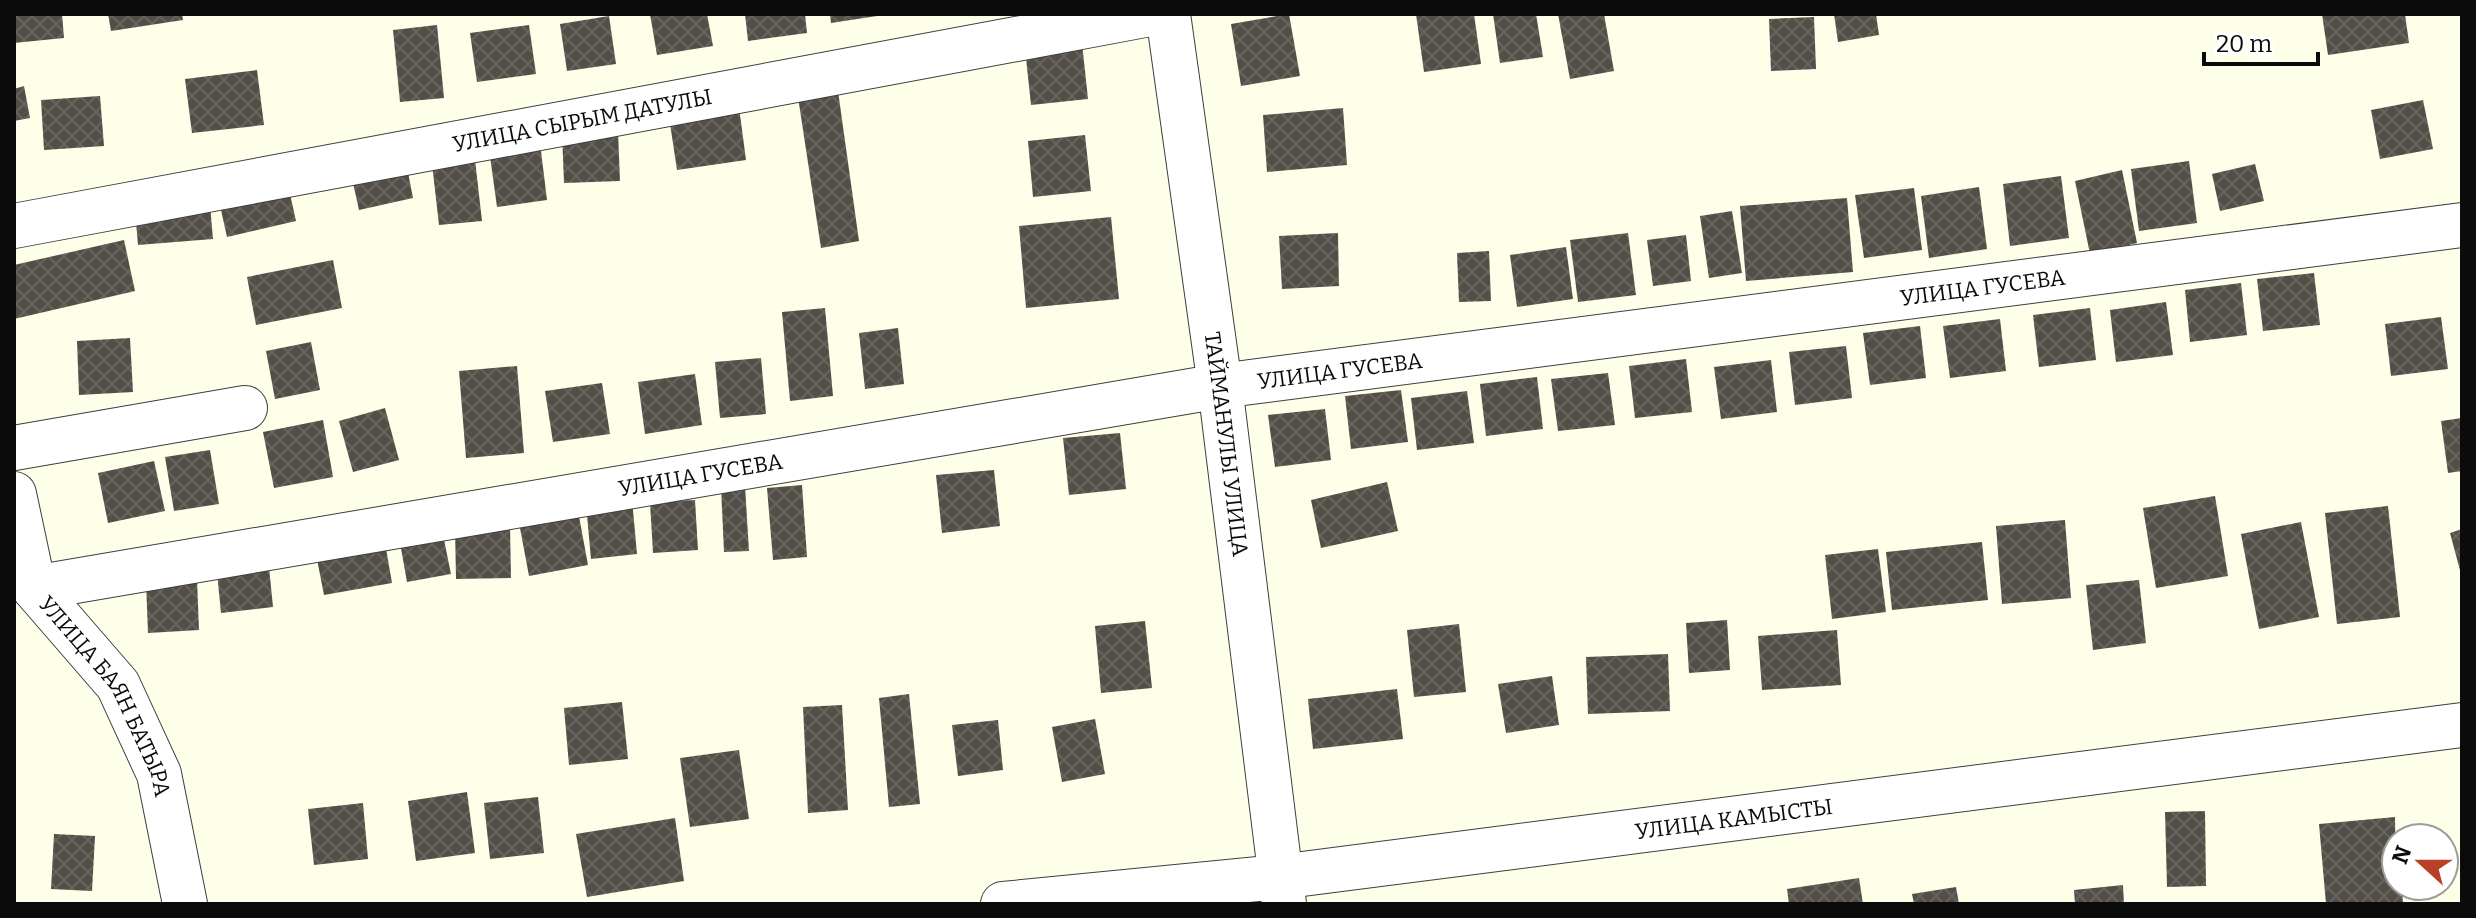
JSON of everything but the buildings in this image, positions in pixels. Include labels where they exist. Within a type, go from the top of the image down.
[{"type":"street","name":"УЛИЦА СЫРЫМ ДАТУЛЫ","points":[[14,226],[1150,14]]},
{"type":"street","name":"ТАЙМАНУЛЫ УЛИЦА","points":[[1168,14],[1220,386],[1281,890]]},
{"type":"street","name":"УЛИЦА ГУСЕВА","points":[[34,588],[1220,386],[2462,225]]},
{"type":"street","points":[[14,448],[245,408]]},
{"type":"street","name":"УЛИЦА БАЯН БАТЫРА","points":[[14,494],[34,588],[118,685],[159,774],[185,904]]},
{"type":"street","name":"УЛИЦА КАМЫСТЫ","points":[[1003,904],[1281,890],[2462,725]]}]
